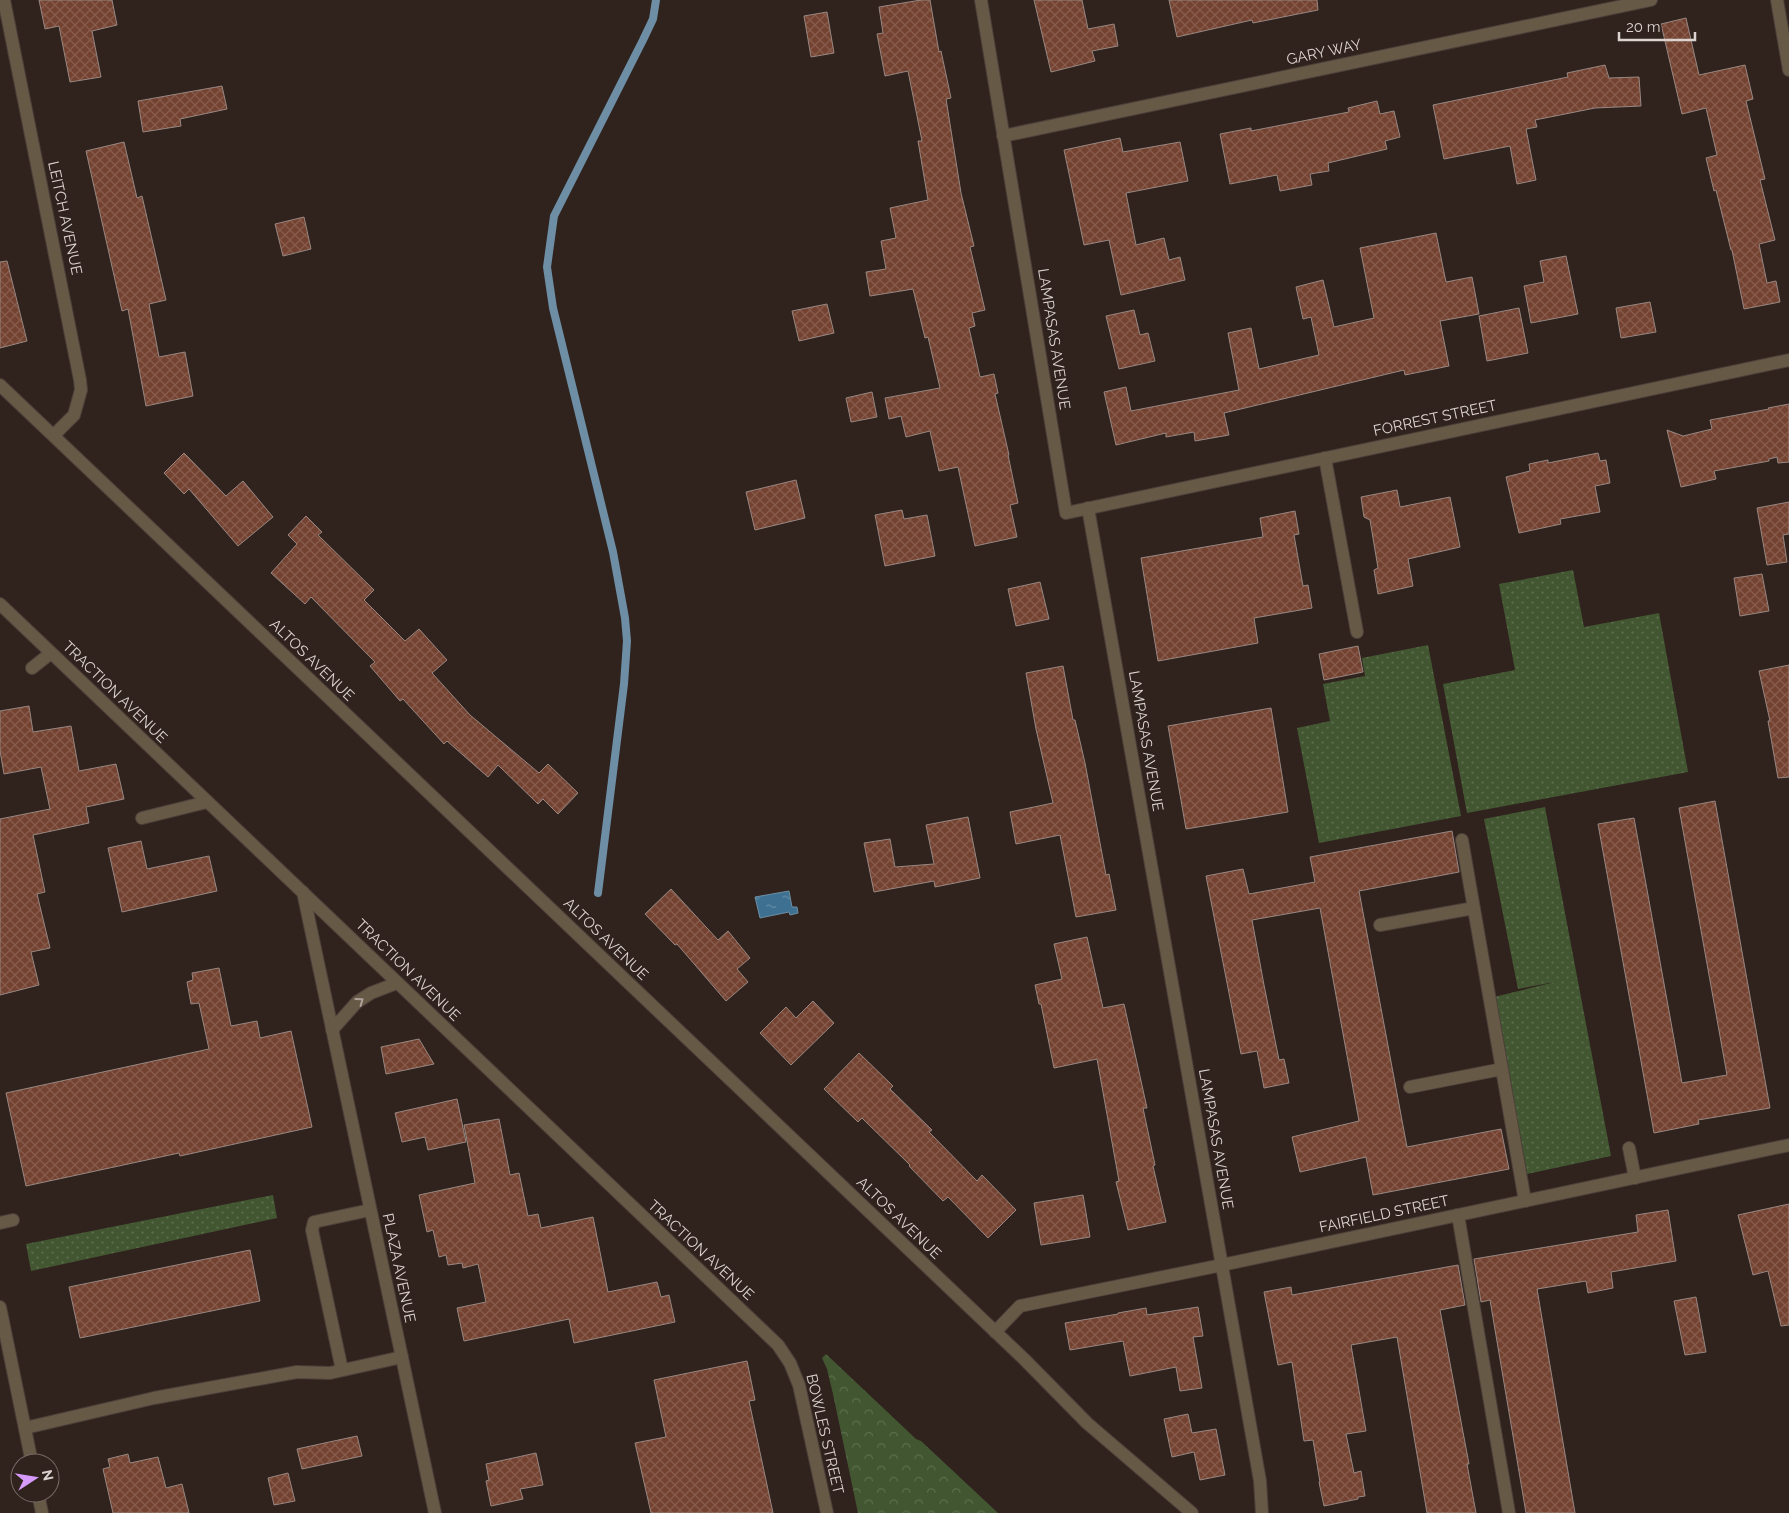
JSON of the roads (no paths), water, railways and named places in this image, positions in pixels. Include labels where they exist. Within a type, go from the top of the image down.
[{"type":"street","name":"LEITCH AVENUE","points":[[4,0],[80,380],[81,390],[74,415],[54,436]]},
{"type":"street","name":"LAMPASAS AVENUE","points":[[981,0],[1066,513],[1088,508],[1260,1480],[1262,1513]]},
{"type":"street","name":"GARY WAY","points":[[1003,136],[1651,0]]},
{"type":"street","points":[[1777,0],[1789,70]]},
{"type":"street","name":"FORREST STREET","points":[[1088,508],[1789,360]]},
{"type":"street","name":"ALTOS AVENUE","points":[[0,385],[1024,1359],[1087,1423],[1192,1513]]},
{"type":"street","points":[[1325,458],[1357,632]]},
{"type":"street","name":"TRACTION AVENUE","points":[[0,604],[762,1329],[778,1345],[790,1363]]},
{"type":"street","points":[[32,668],[51,653]]},
{"type":"street","points":[[142,818],[207,802]]},
{"type":"street","points":[[1462,840],[1525,1201]]},
{"type":"street","name":"PLAZA AVENUE","points":[[303,892],[435,1513]]},
{"type":"street","points":[[1380,925],[1474,908]]},
{"type":"street","points":[[332,1030],[357,1002],[371,993],[397,983]]},
{"type":"street","points":[[1410,1087],[1502,1068]]},
{"type":"street","name":"FAIRFIELD STREET","points":[[995,1332],[1020,1306],[1789,1145]]},
{"type":"street","points":[[1630,1148],[1635,1178]]},
{"type":"street","points":[[342,1370],[312,1230],[314,1222],[370,1210]]},
{"type":"street","points":[[1458,1215],[1509,1513]]},
{"type":"street","points":[[0,1223],[13,1220]]},
{"type":"street","points":[[0,1307],[30,1453]]},
{"type":"street","points":[[25,1428],[154,1398],[297,1372],[330,1373],[402,1357]]},
{"type":"street","name":"BOWLES STREET","points":[[790,1363],[799,1385],[827,1513]]},
{"type":"water","points":[[789,891],[792,907],[797,907],[798,913],[790,915],[789,912],[760,918],[755,897]]},
{"type":"waterway","points":[[598,893],[624,684],[627,641],[625,618],[613,552],[553,308],[547,267],[554,216],[653,19],[656,0]]}]
